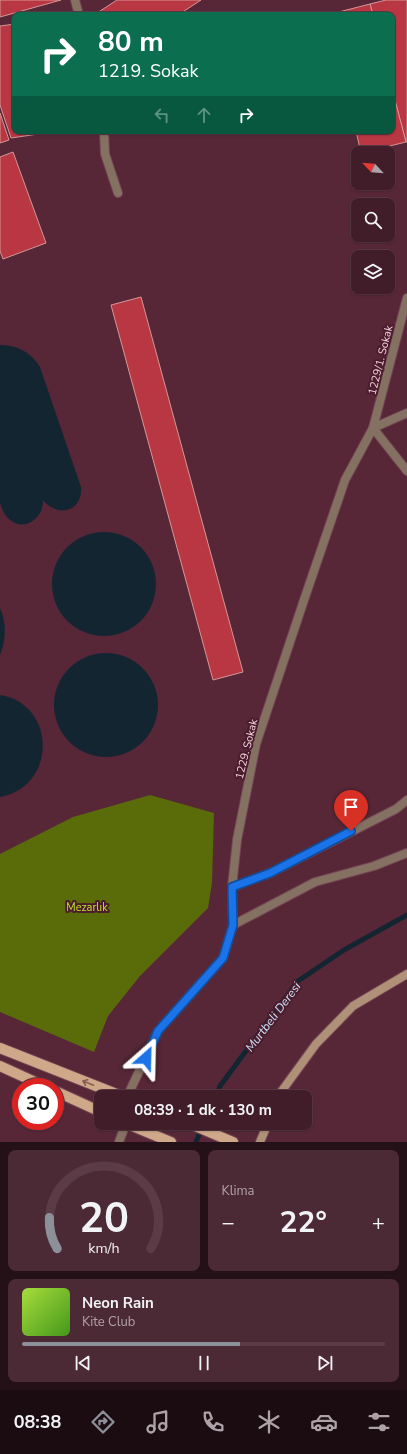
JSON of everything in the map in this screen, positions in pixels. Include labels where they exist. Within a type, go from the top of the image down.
[{"type":"main road","points":[[0,1048],[106,1090]]},
{"type":"main road","points":[[0,1066],[26,1078]]},
{"type":"main road","points":[[64,1095],[94,1109]]},
{"type":"main road","points":[[143,1130],[172,1142]]},
{"type":"main road","points":[[205,1130],[233,1142]]},
{"type":"street","points":[[75,0],[78,12]]},
{"type":"street","points":[[104,134],[105,154],[118,193]]},
{"type":"street","name":"1229/1. Sokak","points":[[373,428],[407,298]]},
{"type":"street","points":[[407,413],[373,428],[407,471]]},
{"type":"street","name":"1229. Sokak","points":[[131,1090],[158,1031],[223,958],[233,925],[232,887],[237,840],[256,744],[345,480],[373,428]]},
{"type":"street","points":[[232,887],[270,873],[396,809],[407,800]]},
{"type":"street","points":[[233,925],[315,882],[374,866],[407,853]]},
{"type":"street","points":[[282,1090],[316,1044],[353,1006],[407,974]]},
{"type":"street","points":[[119,1142],[125,1130]]},
{"type":"street","points":[[260,1142],[265,1130]]},
{"type":"green space","name":"Mezarlık","points":[[150,795],[214,813],[212,883],[208,908],[140,976],[108,1016],[94,1052],[0,1012],[0,854],[73,817]]},
{"type":"water","points":[[0,345],[12,346],[23,350],[32,357],[40,367],[81,487],[81,495],[74,507],[68,510],[55,509],[43,500],[40,513],[37,518],[27,524],[15,523],[9,519],[4,514],[0,503]]},
{"type":"water","points":[[104,532],[124,536],[141,547],[152,564],[156,584],[152,604],[141,621],[124,632],[104,636],[84,632],[67,621],[56,604],[52,584],[56,564],[67,547],[84,536]]},
{"type":"water","points":[[0,608],[4,620],[5,632],[4,644],[0,655]]},
{"type":"water","points":[[106,653],[126,657],[143,668],[154,685],[158,705],[154,725],[143,742],[126,753],[106,757],[86,753],[69,742],[58,725],[54,705],[58,685],[69,668],[86,657]]},
{"type":"water","points":[[0,695],[19,702],[32,713],[40,729],[43,746],[40,763],[32,778],[19,790],[0,797]]},
{"type":"building","points":[[0,0],[61,0],[18,12],[12,12],[12,14],[0,17]]},
{"type":"building","points":[[117,0],[201,0],[183,12],[99,12]]},
{"type":"building","points":[[386,0],[407,0],[407,142],[395,100],[395,12],[372,12],[370,4]]},
{"type":"building","points":[[370,4],[372,12],[339,12]]},
{"type":"building","points":[[12,24],[12,134],[38,134],[11,138],[0,105],[0,26]]},
{"type":"building","points":[[395,100],[406,142],[390,146],[359,146],[357,134],[395,134]]},
{"type":"building","points":[[0,113],[9,140],[0,143]]},
{"type":"building","points":[[13,152],[46,243],[3,259],[0,251],[0,157]]},
{"type":"building","points":[[141,297],[243,672],[213,680],[111,305]]},
{"type":"waterway","name":"Murtbeli Deresi","points":[[219,1090],[298,981],[344,950],[407,915]]},
{"type":"waterway","name":"Murtbeli Deresi","points":[[196,1142],[201,1130]]},
{"type":"route","points":[[146,1058],[158,1031],[223,958],[233,925],[232,887],[270,873],[351,831]]}]
